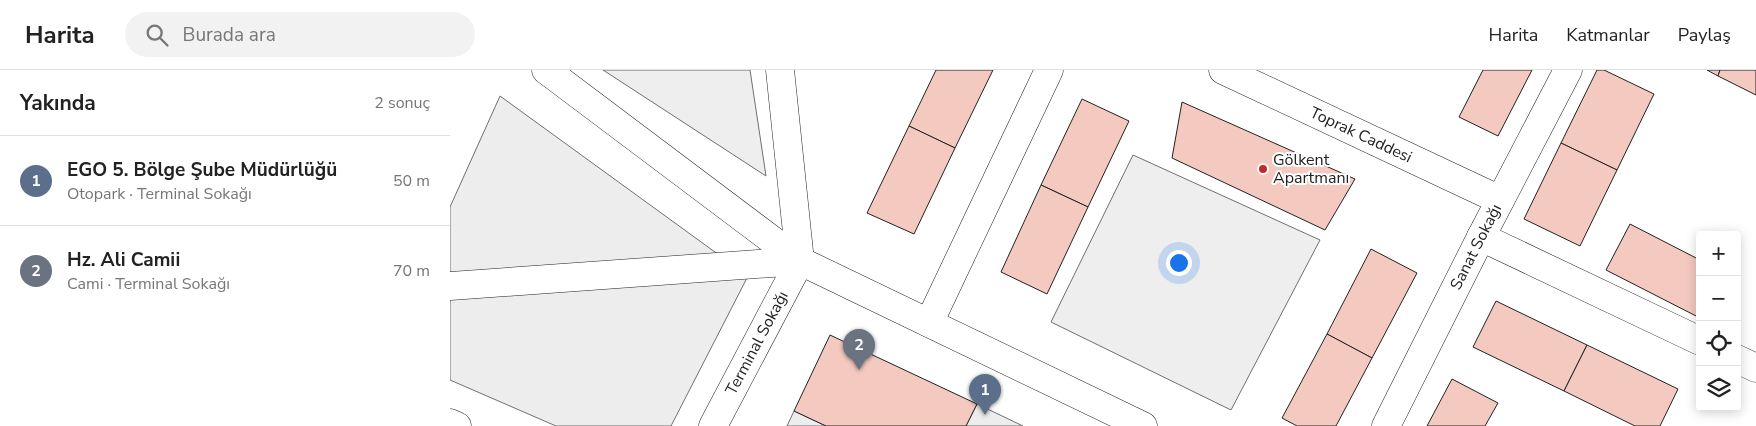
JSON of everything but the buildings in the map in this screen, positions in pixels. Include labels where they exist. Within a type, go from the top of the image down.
[{"type":"street","points":[[546,70],[800,261],[1143,426]]},
{"type":"street","points":[[780,70],[800,261]]},
{"type":"street","points":[[929,323],[1049,70]]},
{"type":"street","name":"Toprak Caddesi","points":[[1223,70],[1500,200]]},
{"type":"street","name":"Sanat Sokağı","points":[[1386,426],[1568,70]]},
{"type":"street","points":[[1481,237],[1696,340]]},
{"type":"street","points":[[450,286],[800,261]]},
{"type":"street","name":"Terminal Sokağı","points":[[714,426],[800,261]]},
{"type":"street","points":[[1741,361],[1756,368]]},
{"type":"street","points":[[450,422],[458,426]]},
{"type":"shaded area","points":[[603,70],[750,70],[766,176]]},
{"type":"shaded area","points":[[500,96],[748,276],[671,426],[556,426],[450,380],[450,207]]},
{"type":"shaded area","points":[[1133,155],[1320,240],[1231,410],[1051,322]]},
{"type":"shaded area","points":[[977,404],[1023,426],[966,426]]},
{"type":"shaded area","points":[[794,411],[826,426],[787,426]]},
{"type":"place","name":"Gölkent Apartmanı","points":[[1263,169]]},
{"type":"place","name":"Hz. Ali Camii","points":[[859,370]]},
{"type":"place","name":"EGO 5. Bölge Şube Müdürlüğü","points":[[985,415]]}]
